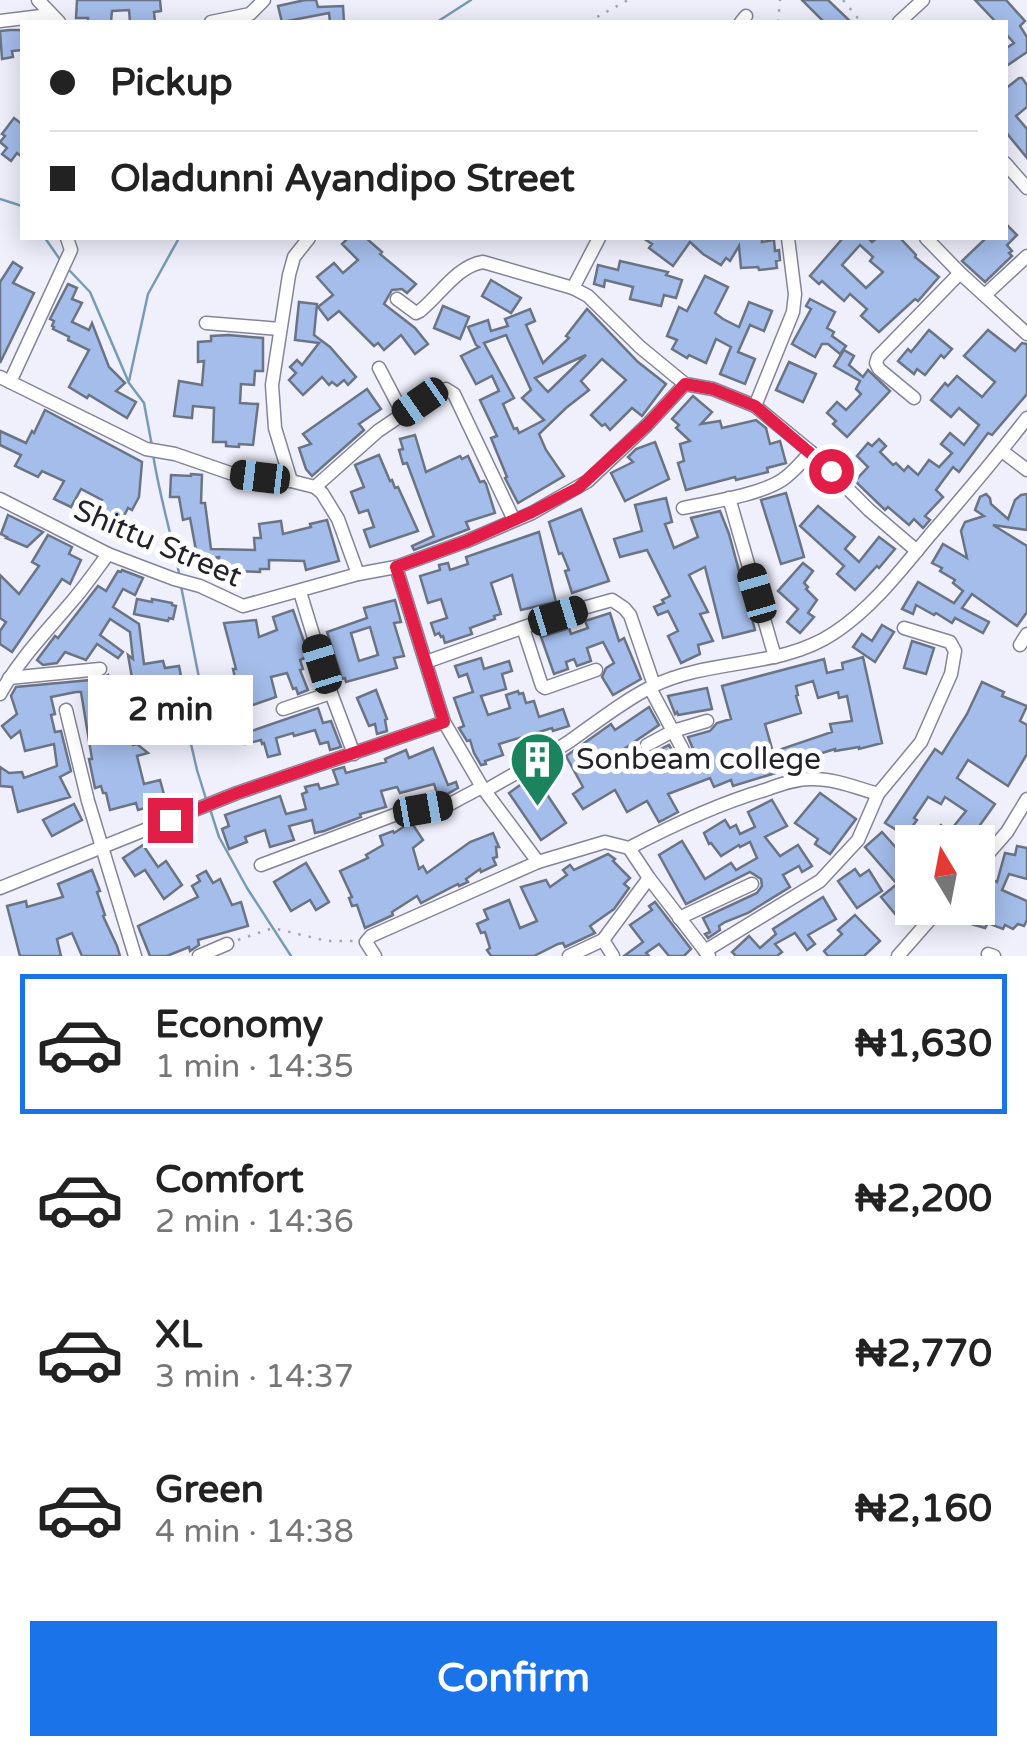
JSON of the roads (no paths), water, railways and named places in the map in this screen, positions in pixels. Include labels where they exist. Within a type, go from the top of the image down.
[{"type":"street","points":[[38,0],[54,19]]},
{"type":"street","points":[[220,20],[254,12],[264,0]]},
{"type":"street","points":[[901,20],[923,0]]},
{"type":"street","points":[[27,20],[54,19]]},
{"type":"street","points":[[1008,166],[1027,188]]},
{"type":"street","points":[[69,240],[72,247],[65,264],[5,379],[153,450],[230,473],[315,487],[338,519],[358,574]]},
{"type":"street","points":[[291,481],[274,428],[272,385],[288,275],[294,257],[307,240]]},
{"type":"street","points":[[573,288],[599,240]]},
{"type":"street","points":[[755,406],[793,312],[795,294],[788,240]]},
{"type":"street","points":[[928,240],[1027,334]]},
{"type":"street","points":[[985,295],[1027,256]]},
{"type":"street","points":[[397,299],[410,310],[420,311],[477,262],[573,288],[600,305],[640,347],[685,384],[713,389],[755,406],[811,452],[917,551]]},
{"type":"street","points":[[914,398],[879,369],[878,357],[960,273]]},
{"type":"street","points":[[206,323],[280,328]]},
{"type":"street","points":[[378,368],[403,414]]},
{"type":"street","name":"Shittu Street","points":[[0,499],[108,554],[200,586],[242,606],[396,567],[467,541],[578,488],[685,384]]},
{"type":"street","points":[[315,487],[403,414],[437,391],[450,390],[514,520]]},
{"type":"street","points":[[262,865],[397,814],[450,804],[483,789],[567,742],[652,686],[811,646],[839,630],[877,596],[917,551],[1027,418]]},
{"type":"street","points":[[1002,451],[1027,470]]},
{"type":"street","points":[[683,508],[782,480],[811,452]]},
{"type":"street","points":[[729,498],[775,656]]},
{"type":"street","points":[[0,694],[108,554]]},
{"type":"street","points":[[396,567],[444,722],[483,789],[538,862]]},
{"type":"street","points":[[300,592],[354,754]]},
{"type":"street","points":[[426,662],[612,600],[630,615],[652,686],[683,750]]},
{"type":"street","points":[[523,628],[545,688],[596,670]]},
{"type":"street","points":[[629,848],[707,954],[820,881],[858,840],[878,794],[921,742],[951,674],[955,656],[950,642],[904,628]]},
{"type":"street","points":[[9,678],[100,668]]},
{"type":"street","points":[[282,708],[331,693]]},
{"type":"street","points":[[66,710],[88,801],[135,956]]},
{"type":"street","points":[[646,745],[707,721]]},
{"type":"street","points":[[0,888],[219,800],[444,722]]},
{"type":"street","points":[[375,956],[366,942],[371,936],[538,862],[605,842],[629,848],[741,797],[809,778],[878,794]]},
{"type":"street","points":[[995,846],[1027,800]]},
{"type":"street","points":[[569,956],[603,940],[649,878]]},
{"type":"street","points":[[679,918],[752,884]]},
{"type":"street","points":[[898,956],[925,925]]},
{"type":"street","points":[[603,940],[613,956]]},
{"type":"street","points":[[199,956],[227,944]]},
{"type":"waterway","points":[[440,20],[471,0]]},
{"type":"waterway","points":[[0,199],[20,205]]},
{"type":"waterway","points":[[46,240],[61,261]]},
{"type":"waterway","points":[[129,381],[148,294],[178,240]]},
{"type":"waterway","points":[[70,271],[90,292],[129,383],[144,403],[152,446]]},
{"type":"waterway","points":[[153,454],[179,573]]},
{"type":"waterway","points":[[181,586],[200,683],[188,731],[207,802]]},
{"type":"waterway","points":[[210,809],[219,837],[247,888],[291,956]]},
{"type":"place","name":"Sonbeam college","points":[[537,808]]}]
